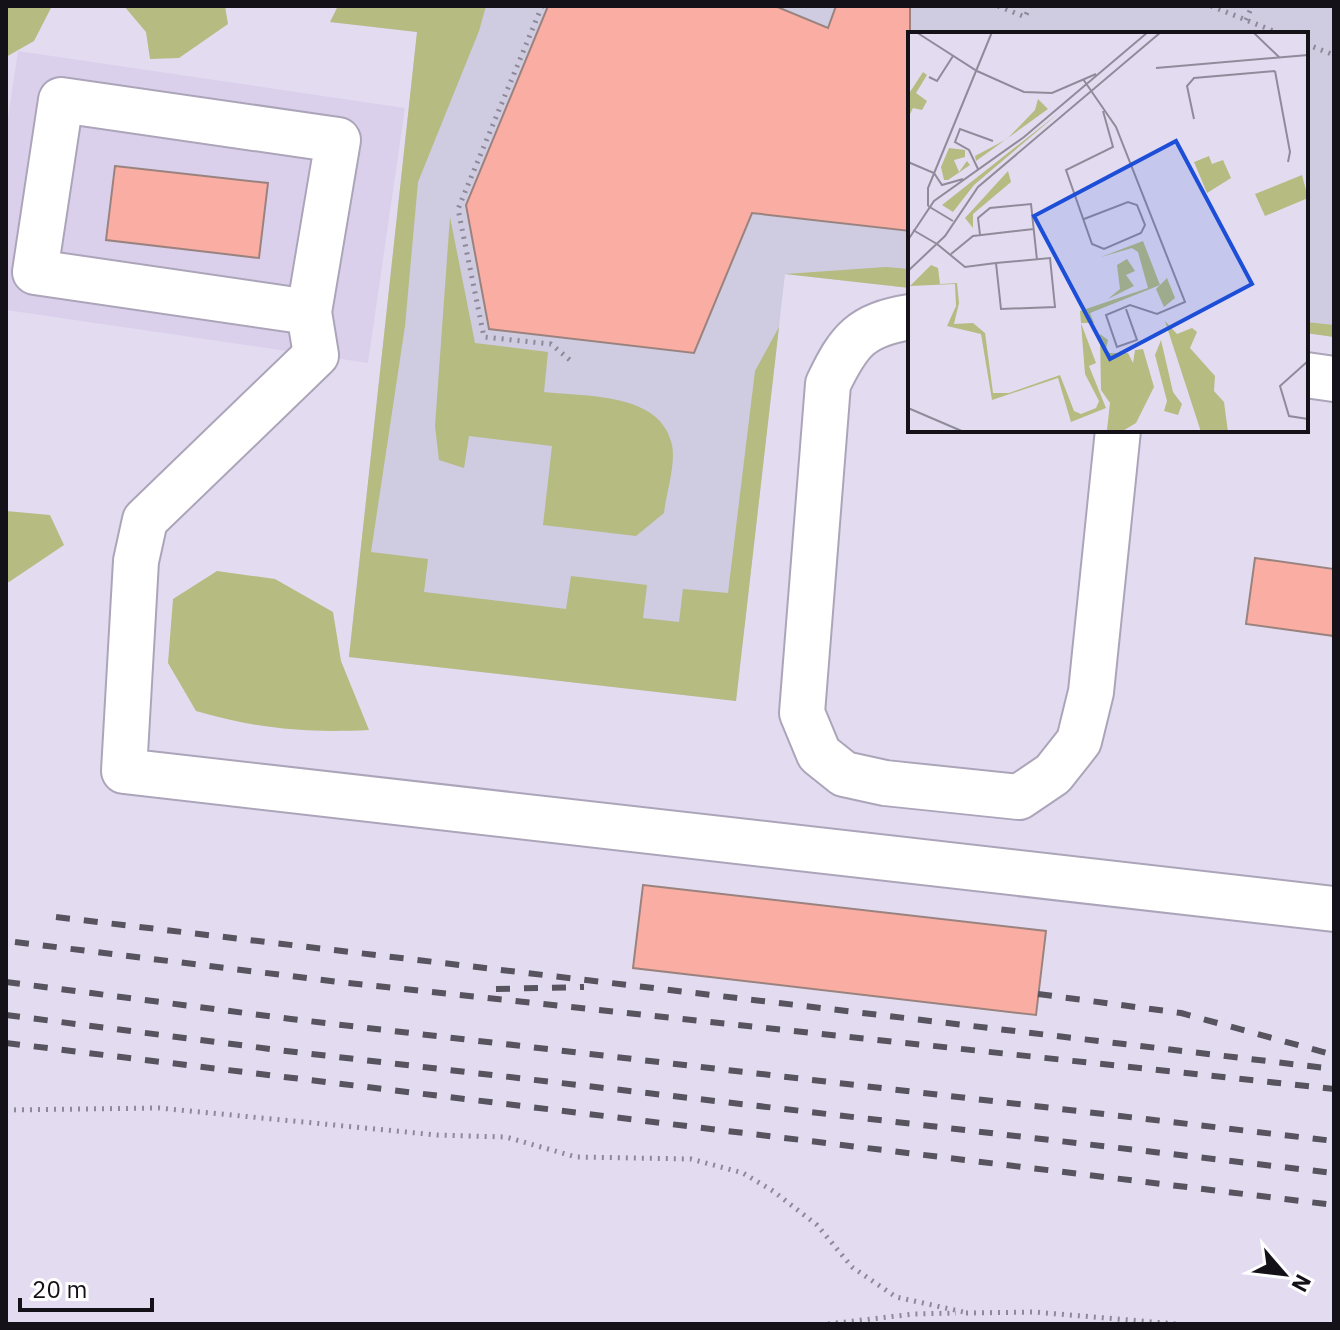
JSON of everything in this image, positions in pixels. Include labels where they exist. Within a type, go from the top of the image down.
[{"type":"lane","points":[[309,312],[35,272],[61,100],[338,140],[309,312],[316,355],[145,520],[136,561],[124,771],[1334,909]]},
{"type":"lane","points":[[908,317],[879,322],[847,345],[828,384],[802,713],[819,754],[844,774],[885,783],[1019,797],[1053,774],[1079,741],[1091,692],[1118,432]]},
{"type":"lane","points":[[1308,375],[1334,379]]},
{"type":"path","points":[[542,6],[458,209],[484,337],[551,344],[571,361]]},
{"type":"path","points":[[998,6],[1025,17],[1030,6]]},
{"type":"path","points":[[1211,6],[1276,32]]},
{"type":"path","points":[[1246,20],[1252,6]]},
{"type":"path","points":[[1308,45],[1334,55]]},
{"type":"path","points":[[6,1110],[159,1108],[437,1135],[506,1137],[576,1157],[691,1159],[743,1173],[773,1191],[817,1225],[852,1267],[896,1297],[968,1313]]},
{"type":"path","points":[[828,1324],[914,1314],[1034,1312],[1177,1324]]},
{"type":"shaded area","points":[[338,6],[1334,6],[1334,337],[1308,333],[1308,32],[908,32],[908,288],[785,274],[736,701],[349,657],[417,32],[330,22]]},
{"type":"shaded area","points":[[18,51],[405,108],[368,363],[6,310],[6,131]]},
{"type":"green space","points":[[6,6],[52,6],[34,41],[6,57]]},
{"type":"green space","points":[[124,6],[225,6],[228,24],[179,58],[150,59],[146,32]]},
{"type":"green space","points":[[338,6],[486,6],[479,31],[418,182],[405,326],[371,552],[428,559],[424,592],[566,609],[571,576],[647,585],[643,618],[679,622],[683,589],[728,593],[755,371],[779,327],[736,701],[349,657],[417,32],[330,22]]},
{"type":"green space","points":[[450,217],[475,343],[548,352],[544,392],[620,400],[653,415],[665,428],[673,453],[664,513],[636,536],[543,525],[552,446],[469,436],[464,468],[439,460],[435,426]]},
{"type":"green space","points":[[886,267],[908,269],[908,288],[785,274]]},
{"type":"green space","points":[[1308,322],[1334,325],[1334,337],[1308,333]]},
{"type":"green space","points":[[6,511],[50,515],[64,545],[9,582],[6,582]]},
{"type":"green space","points":[[217,571],[275,579],[333,612],[341,661],[369,730],[282,728],[196,711],[168,663],[173,599]]},
{"type":"building","points":[[548,6],[775,6],[828,28],[836,6],[910,6],[908,231],[752,213],[694,353],[489,329],[466,205]]},
{"type":"building","points":[[115,166],[268,183],[259,258],[106,240]]},
{"type":"building","points":[[1255,558],[1334,569],[1334,636],[1246,624]]},
{"type":"building","points":[[643,885],[1046,931],[1036,1015],[633,968]]},
{"type":"railway","points":[[56,917],[1334,1069]]},
{"type":"railway","points":[[15,942],[339,982],[1334,1089]]},
{"type":"railway","points":[[6,982],[291,1019],[1334,1141]]},
{"type":"railway","points":[[496,989],[584,987]]},
{"type":"railway","points":[[1038,994],[1181,1013],[1334,1055]]},
{"type":"railway","points":[[6,1015],[286,1051],[1334,1173]]},
{"type":"railway","points":[[6,1043],[1334,1205]]}]
